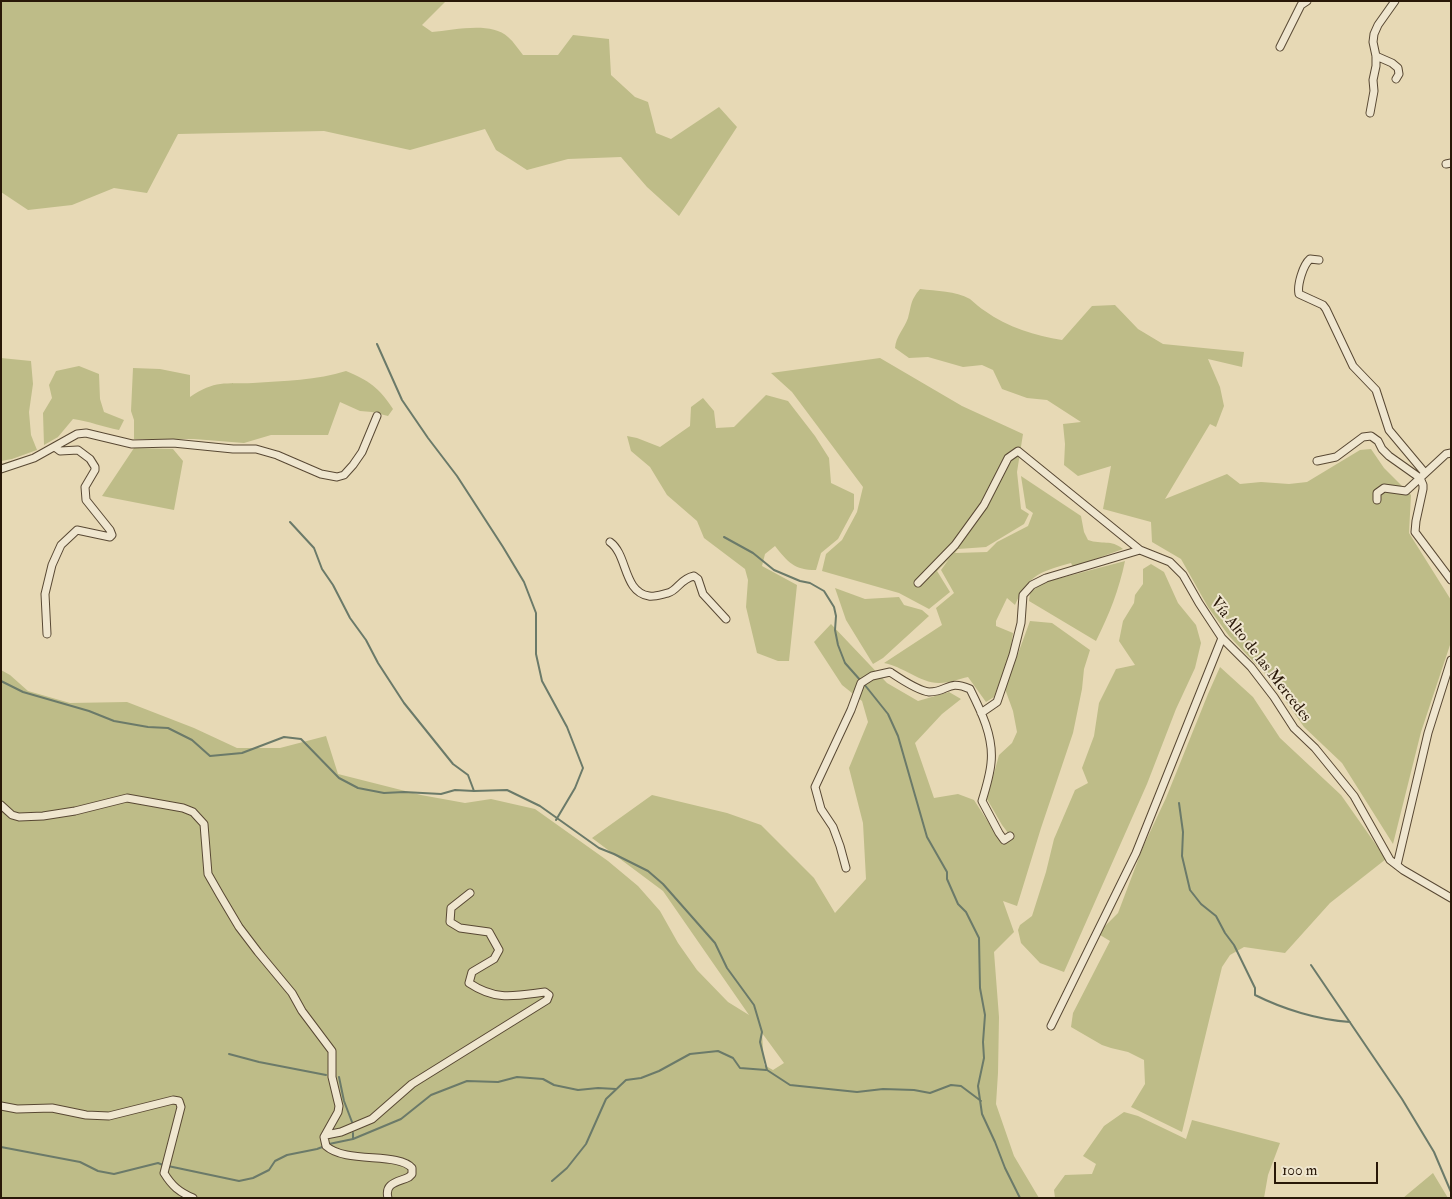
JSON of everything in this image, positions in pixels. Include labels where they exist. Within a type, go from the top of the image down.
[{"type":"street","points":[[1280,47],[1301,5],[1307,1]]},
{"type":"street","points":[[1370,113],[1374,91],[1373,80],[1376,56],[1373,42],[1374,34],[1395,1]]},
{"type":"street","points":[[1376,56],[1392,62],[1398,68],[1399,74],[1396,79]]},
{"type":"street","points":[[1319,260],[1310,259],[1305,263],[1298,288],[1299,294],[1323,305],[1326,309],[1352,366],[1376,390],[1389,430],[1422,476],[1423,489],[1415,532],[1451,580]]},
{"type":"street","points":[[1,469],[34,458],[77,434],[86,432],[132,444],[173,443],[233,449],[256,449],[321,474],[337,477],[344,475],[362,452],[377,416]]},
{"type":"street","points":[[1317,461],[1336,457],[1363,437],[1370,436],[1378,441],[1388,456],[1422,476]]},
{"type":"street","points":[[47,634],[45,594],[52,565],[61,544],[77,530],[112,535],[86,500],[85,487],[95,467],[83,453],[72,449],[60,451],[56,446]]},
{"type":"street","name":"Vía Alto de las Mercedes","points":[[918,583],[955,546],[984,505],[1008,458],[1018,451],[1140,550],[1170,562],[1182,575],[1222,638],[1251,667],[1274,697],[1294,728],[1316,748],[1354,796],[1390,860],[1451,898]]},
{"type":"street","points":[[1377,500],[1377,492],[1380,489],[1389,488],[1402,492],[1406,491],[1446,454],[1451,452]]},
{"type":"street","points":[[610,542],[617,547],[629,579],[638,591],[650,596],[672,592],[686,578],[694,576],[698,580],[703,594],[726,619]]},
{"type":"street","points":[[981,712],[997,702],[1013,655],[1021,623],[1021,602],[1026,590],[1041,580],[1140,550]]},
{"type":"street","points":[[1051,1026],[1136,853],[1222,638]]},
{"type":"street","points":[[1397,865],[1428,733],[1451,660]]},
{"type":"street","points":[[846,868],[838,839],[833,827],[821,809],[814,787],[851,710],[861,683],[872,676],[890,672],[903,681],[927,692],[951,685],[960,685],[970,689],[988,731],[991,763],[982,800],[999,834],[1004,840],[1010,836]]},
{"type":"street","points":[[1,805],[12,815],[36,817],[127,798],[183,808],[193,812],[199,818],[204,824],[208,874],[244,934],[292,993],[302,1012],[332,1051],[332,1077],[339,1106],[337,1115],[326,1135],[324,1142],[326,1146],[333,1152],[372,1159],[398,1160],[412,1168],[412,1174],[406,1179],[390,1185],[387,1194],[388,1198]]},
{"type":"street","points":[[326,1135],[340,1132],[372,1119],[412,1084],[547,1000],[549,995],[545,992],[505,997],[482,992],[469,983],[472,972],[494,960],[500,950],[489,932],[460,928],[450,922],[451,908],[470,893]]},
{"type":"street","points":[[1,1106],[52,1108],[86,1115],[109,1116],[173,1100],[179,1101],[181,1107],[164,1173],[172,1186],[193,1198]]},
{"type":"shaded area","points":[[1,1],[446,1],[422,25],[432,32],[461,28],[492,29],[508,37],[523,55],[558,55],[573,35],[609,39],[611,75],[635,97],[648,102],[656,133],[671,139],[719,107],[737,127],[679,216],[647,187],[621,157],[568,159],[527,170],[496,150],[485,129],[410,150],[324,131],[178,134],[147,193],[114,188],[72,205],[28,210],[1,192]]},
{"type":"shaded area","points":[[920,289],[964,296],[1003,322],[1022,330],[1062,340],[1092,306],[1115,305],[1138,329],[1163,344],[1244,352],[1242,367],[1208,359],[1220,387],[1224,406],[1216,427],[1210,424],[1165,499],[1227,474],[1240,484],[1307,482],[1360,450],[1371,449],[1384,468],[1411,495],[1409,533],[1451,600],[1451,642],[1421,732],[1393,844],[1342,763],[1304,727],[1271,680],[1229,636],[1208,607],[1181,559],[1152,542],[1151,522],[1103,509],[1111,466],[1078,476],[1064,465],[1065,444],[1063,424],[1081,422],[1047,400],[1027,398],[1002,389],[993,370],[982,365],[963,367],[928,357],[909,358],[895,348],[908,318],[913,300]]},
{"type":"shaded area","points":[[1,358],[31,361],[33,384],[29,412],[31,435],[37,450],[1,461]]},
{"type":"shaded area","points":[[880,358],[962,406],[1023,434],[1017,472],[1021,509],[1029,514],[1024,524],[986,547],[958,549],[955,553],[987,552],[997,542],[1028,526],[1033,513],[1026,508],[1021,476],[1081,516],[1084,532],[1088,540],[1114,544],[1123,549],[1073,567],[1071,563],[1043,572],[1031,580],[1025,587],[1015,605],[1007,598],[996,621],[996,626],[1013,633],[1010,654],[994,697],[986,702],[968,677],[933,683],[884,663],[942,625],[936,608],[954,593],[941,570],[949,559],[937,571],[950,592],[929,609],[899,593],[822,571],[826,554],[842,540],[857,512],[863,487],[792,392],[771,373]]},
{"type":"shaded area","points":[[79,366],[99,374],[100,399],[104,412],[124,420],[119,430],[73,419],[58,437],[44,445],[43,413],[52,398],[49,385],[56,371]]},
{"type":"shaded area","points":[[133,368],[160,369],[190,375],[190,397],[206,388],[220,384],[300,380],[346,371],[373,386],[383,395],[393,409],[388,416],[360,411],[340,402],[328,435],[271,435],[244,443],[194,439],[134,439],[134,420],[131,411]]},
{"type":"shaded area","points":[[766,395],[788,401],[829,458],[831,483],[854,494],[854,509],[838,539],[821,553],[816,570],[797,567],[775,546],[765,554],[762,566],[797,585],[789,661],[778,661],[757,653],[746,607],[748,580],[745,569],[704,538],[697,521],[667,495],[650,467],[631,451],[627,436],[660,447],[690,426],[691,407],[703,398],[714,411],[716,428],[734,427]]},
{"type":"shaded area","points":[[134,448],[173,449],[183,461],[174,510],[102,496]]},
{"type":"shaded area","points":[[1125,561],[1113,602],[1096,641],[1029,601],[1030,593],[1042,583]]},
{"type":"shaded area","points":[[1151,564],[1164,572],[1178,603],[1196,625],[1201,643],[1195,668],[1176,709],[1147,784],[1064,972],[1040,963],[1021,943],[1018,930],[1020,925],[1032,916],[1054,839],[1075,790],[1088,783],[1082,768],[1094,736],[1099,703],[1116,669],[1135,665],[1119,641],[1123,621],[1134,603],[1135,595],[1143,584],[1143,569]]},
{"type":"shaded area","points":[[835,588],[865,599],[899,597],[904,605],[922,610],[929,616],[883,658],[873,664],[846,620]]},
{"type":"shaded area","points":[[1030,621],[1052,623],[1090,650],[1084,669],[1073,733],[1017,906],[1003,901],[1014,932],[994,952],[999,1017],[996,1104],[1014,1156],[1039,1198],[1,1198],[1,670],[10,675],[28,691],[70,703],[127,702],[194,728],[237,748],[280,748],[326,736],[338,774],[421,795],[465,803],[491,799],[535,809],[608,861],[638,886],[660,911],[678,943],[697,970],[728,1002],[749,1015],[663,891],[592,838],[652,795],[727,813],[761,825],[814,878],[835,913],[866,879],[863,823],[849,768],[868,722],[862,701],[842,685],[814,642],[831,624],[887,683],[918,701],[949,692],[961,699],[942,714],[915,743],[934,798],[958,794],[974,800],[1003,845],[1012,838],[987,799],[999,755],[1012,743],[1017,732],[1013,711],[1005,689]],"holes":[[[762,1033],[784,1063],[773,1070],[764,1065]]]},
{"type":"shaded area","points":[[1220,667],[1253,697],[1280,738],[1341,795],[1386,859],[1330,903],[1285,953],[1244,947],[1230,955],[1222,967],[1182,1132],[1131,1107],[1145,1084],[1144,1060],[1128,1052],[1102,1045],[1071,1027],[1073,1013],[1110,941],[1100,935],[1104,927],[1118,913],[1143,847],[1166,798]]},
{"type":"shaded area","points":[[1124,1112],[1138,1116],[1186,1139],[1192,1120],[1280,1143],[1268,1175],[1264,1198],[1055,1198],[1054,1190],[1065,1175],[1092,1174],[1096,1164],[1083,1156],[1104,1126]]},
{"type":"shaded area","points":[[1433,1173],[1448,1198],[1403,1198]]},
{"type":"waterway","points":[[377,344],[402,400],[457,476],[503,547],[524,582],[536,613],[536,654],[542,681],[567,727],[583,768],[575,788],[556,820]]},
{"type":"waterway","points":[[290,522],[314,548],[322,569],[333,585],[350,618],[366,640],[378,663],[404,703],[453,764],[468,775],[474,791]]},
{"type":"waterway","points":[[724,537],[753,553],[774,570],[800,581],[810,583],[824,591],[834,607],[836,616],[835,630],[845,663],[861,681]]},
{"type":"waterway","points":[[1,681],[23,692],[89,711],[114,721],[148,727],[168,728],[192,740],[210,756],[242,753],[284,737],[301,739],[339,778],[358,788],[384,793],[441,794],[455,790],[507,790],[540,806],[599,848],[648,871],[663,884],[715,943],[727,968],[754,1005],[762,1032],[760,1042],[767,1070],[790,1085],[857,1092],[883,1089],[914,1090],[930,1093],[951,1085],[961,1086],[981,1101]]},
{"type":"waterway","points":[[864,684],[888,714],[898,736],[927,837],[947,872],[947,879],[958,904],[966,912],[979,938],[980,988],[985,1015],[984,1058],[978,1086],[982,1114],[1020,1198]]},
{"type":"waterway","points":[[1179,803],[1183,832],[1182,856],[1190,890],[1201,904],[1216,916],[1234,945],[1255,988],[1255,995],[1301,1013],[1350,1022]]},
{"type":"waterway","points":[[1311,965],[1402,1099],[1434,1152],[1451,1192]]},
{"type":"waterway","points":[[552,1181],[567,1168],[586,1144],[606,1099],[626,1080],[641,1078],[659,1071],[690,1054],[718,1051],[733,1058],[740,1068],[766,1070]]},
{"type":"waterway","points":[[229,1054],[326,1075]]},
{"type":"waterway","points":[[339,1077],[344,1101],[352,1122]]},
{"type":"waterway","points":[[329,1144],[353,1139],[401,1119],[431,1095],[467,1081],[498,1082],[517,1077],[543,1079],[554,1085],[578,1090],[616,1089]]},
{"type":"waterway","points":[[353,1133],[353,1139]]},
{"type":"waterway","points":[[168,1166],[239,1181],[253,1178],[269,1170],[275,1161],[287,1155],[325,1146]]},
{"type":"waterway","points":[[1,1147],[80,1162],[98,1171],[114,1174],[158,1163],[163,1165]]}]
